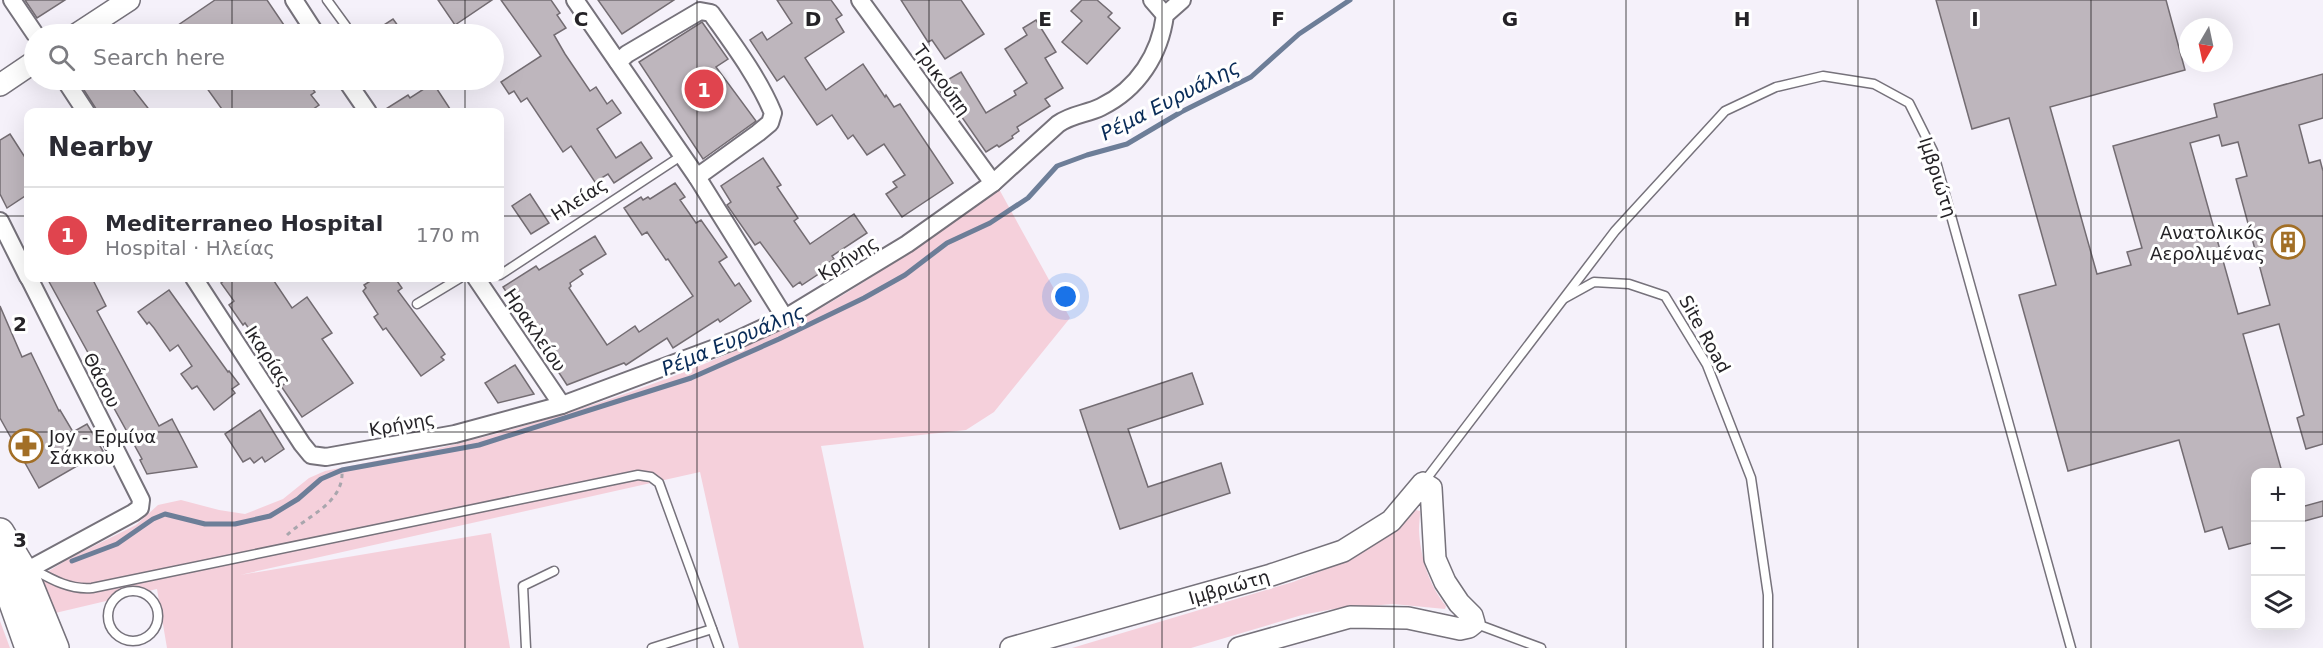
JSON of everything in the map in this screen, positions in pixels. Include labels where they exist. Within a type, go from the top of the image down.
[{"type":"main road","points":[[0,532],[55,648]]},
{"type":"main road","points":[[18,569],[29,648]]},
{"type":"street","points":[[12,0],[28,24]]},
{"type":"street","points":[[92,24],[129,0]]},
{"type":"street","points":[[294,0],[310,24]]},
{"type":"street","points":[[575,0],[697,177],[785,318]]},
{"type":"street","name":"Τρικούπη","points":[[860,0],[993,183]]},
{"type":"street","points":[[1152,0],[1165,15],[1182,0]]},
{"type":"street","points":[[618,62],[627,54],[700,11],[711,13],[752,72],[772,113],[770,123],[697,177]]},
{"type":"street","name":"Κρήνης","points":[[311,455],[326,458],[455,434],[561,405],[739,339],[785,318],[907,244],[993,183],[1069,116],[1101,107],[1120,95],[1138,80],[1156,52],[1165,15]]},
{"type":"street","points":[[0,85],[24,69]]},
{"type":"street","points":[[72,90],[83,108]]},
{"type":"street","points":[[353,90],[365,108]]},
{"type":"street","name":"Θάσου","points":[[0,221],[24,267]]},
{"type":"street","name":"Θάσου","points":[[18,569],[133,513],[140,508],[141,500],[32,282]]},
{"type":"street","name":"Ικαρίας","points":[[197,282],[311,455]]},
{"type":"street","name":"Ηρακλείου","points":[[485,282],[561,405]]},
{"type":"street","points":[[1239,648],[1350,617],[1408,618],[1460,628],[1469,627],[1474,623],[1472,616],[1459,603],[1445,582],[1435,559],[1433,496],[1431,488],[1424,483]]},
{"type":"street","name":"Ιμβριώτη","points":[[1011,648],[1272,575],[1343,550],[1391,521],[1424,483]]},
{"type":"lane","points":[[327,0],[345,24]]},
{"type":"lane","name":"Ιμβριώτη","points":[[1562,299],[1615,231],[1725,111],[1776,87],[1823,76],[1874,84],[1909,102],[1933,152],[2071,648]]},
{"type":"lane","name":"Ηλείας","points":[[504,272],[681,156]]},
{"type":"lane","points":[[417,304],[453,282]]},
{"type":"lane","name":"Site Road","points":[[1424,483],[1562,299],[1594,282],[1629,284],[1665,296],[1707,365],[1752,478],[1768,595],[1768,648]]},
{"type":"lane","points":[[18,569],[82,589],[638,475],[651,477],[658,483],[718,648]]},
{"type":"lane","points":[[526,648],[523,586],[554,571]]},
{"type":"lane","points":[[130,591],[142,592],[152,598],[158,608],[159,619],[155,630],[141,644],[125,640],[116,634],[109,624],[108,613],[112,603],[120,595],[130,591]]},
{"type":"lane","points":[[1474,623],[1541,648]]},
{"type":"lane","points":[[651,648],[712,630]]},
{"type":"path","points":[[267,552],[338,493],[342,477],[338,455]]},
{"type":"shaded area","points":[[999,189],[1070,318],[994,412],[966,430],[821,446],[864,648],[739,648],[700,472],[240,575],[491,533],[510,648],[167,648],[157,589],[51,614],[39,577],[70,558],[136,525],[158,505],[181,500],[245,514],[283,499],[309,478],[325,471],[484,437],[634,391],[707,363],[807,316],[891,264]]},
{"type":"shaded area","points":[[1416,510],[1420,511],[1421,550],[1430,580],[1446,606],[1445,609],[1393,604],[1333,609],[1302,615],[1191,648],[1072,648],[1293,582],[1349,560],[1397,528]]},
{"type":"shaded area","points":[[0,621],[10,648],[0,648]]},
{"type":"building","points":[[25,0],[65,0],[37,18]]},
{"type":"building","points":[[215,0],[267,0],[283,24],[180,24]]},
{"type":"building","points":[[438,0],[492,0],[456,24]]},
{"type":"building","points":[[501,0],[551,0],[566,28],[554,35],[565,54],[590,91],[596,87],[607,104],[612,100],[621,113],[597,129],[616,158],[641,142],[652,158],[614,183],[608,174],[595,182],[571,146],[563,152],[527,98],[521,102],[514,91],[509,94],[504,86],[504,80],[541,56]]},
{"type":"building","points":[[598,0],[674,0],[622,34]]},
{"type":"building","points":[[777,0],[831,0],[842,15],[836,19],[844,32],[805,58],[826,90],[863,64],[894,107],[900,104],[953,183],[902,217],[886,194],[897,187],[893,182],[905,175],[884,144],[867,155],[853,135],[848,139],[832,115],[817,125],[784,76],[777,81],[750,40],[762,32],[767,40],[792,23]]},
{"type":"building","points":[[901,0],[961,0],[984,34],[945,59],[932,40],[928,42]]},
{"type":"building","points":[[1082,0],[1097,0],[1112,13],[1108,17],[1120,28],[1087,64],[1062,42],[1082,21],[1071,11]]},
{"type":"building","points":[[1936,0],[2166,0],[2179,48],[2179,72],[2050,107],[2097,274],[2131,265],[2127,252],[2142,248],[2113,146],[2217,117],[2214,104],[2323,74],[2323,118],[2299,125],[2309,163],[2320,160],[2323,171],[2323,444],[2306,449],[2297,418],[2304,415],[2279,324],[2243,334],[2281,468],[2251,468],[2251,543],[2229,549],[2222,527],[2205,532],[2179,440],[2068,471],[2019,295],[2056,285],[2009,118],[1972,129]],"holes":[[[2219,135],[2222,146],[2238,142],[2247,176],[2236,179],[2270,305],[2238,314],[2190,143]]]},
{"type":"building","points":[[393,19],[397,24],[385,24]]},
{"type":"building","points":[[1036,20],[1056,52],[1045,58],[1063,88],[1045,99],[1050,106],[1017,127],[1019,131],[1012,136],[1013,138],[986,152],[948,97],[945,99],[937,86],[961,72],[986,113],[1016,95],[1014,91],[1027,83],[1005,49],[1027,35],[1023,28]]},
{"type":"building","points":[[702,22],[728,59],[716,67],[756,121],[703,159],[639,62]]},
{"type":"building","points":[[84,90],[134,90],[148,108],[95,108]]},
{"type":"building","points":[[208,90],[314,90],[315,92],[311,95],[319,105],[315,108],[221,108]]},
{"type":"building","points":[[422,90],[438,90],[449,108],[387,108],[408,95],[410,98]]},
{"type":"building","points":[[10,134],[24,156],[24,197],[7,208],[0,194],[0,140]]},
{"type":"building","points":[[763,158],[781,185],[777,187],[798,218],[794,221],[810,244],[854,214],[867,233],[832,256],[834,259],[824,266],[826,269],[802,285],[800,282],[793,287],[760,242],[755,245],[727,205],[731,202],[721,186]]},
{"type":"building","points":[[675,183],[685,197],[680,200],[696,223],[701,220],[727,257],[719,262],[735,286],[739,283],[751,301],[720,322],[718,319],[673,348],[667,338],[626,365],[624,363],[567,385],[503,287],[536,266],[539,270],[595,236],[606,254],[580,270],[583,274],[570,283],[569,288],[607,345],[635,326],[639,332],[693,296],[647,232],[642,235],[624,208],[641,197],[643,200],[648,197],[650,199]]},
{"type":"building","points":[[530,194],[549,223],[531,234],[512,206]]},
{"type":"building","points":[[49,282],[94,282],[106,306],[97,311],[159,426],[172,419],[197,467],[147,474],[140,460],[142,459],[99,381],[103,380]]},
{"type":"building","points":[[275,282],[292,308],[307,297],[332,333],[322,339],[353,383],[302,417],[281,386],[286,383],[245,323],[243,325],[229,305],[234,301],[221,283]]},
{"type":"building","points":[[369,282],[398,282],[402,288],[398,291],[445,354],[441,357],[444,360],[421,376],[386,328],[383,330],[374,317],[378,314],[363,291],[366,288],[364,285]]},
{"type":"building","points":[[169,290],[239,384],[232,389],[235,393],[214,410],[197,386],[192,389],[181,374],[192,366],[178,345],[170,351],[154,328],[149,322],[147,324],[138,312]]},
{"type":"building","points":[[0,306],[22,357],[31,353],[59,411],[73,432],[87,424],[103,451],[39,488],[0,418]]},
{"type":"building","points":[[515,365],[534,394],[498,403],[485,383]]},
{"type":"building","points":[[1192,373],[1203,404],[1128,429],[1148,487],[1221,463],[1230,493],[1120,529],[1080,410]]},
{"type":"building","points":[[260,410],[284,449],[265,462],[262,457],[254,463],[250,458],[243,462],[225,434]]},
{"type":"building","points":[[2323,501],[2323,516],[2305,521],[2305,506]]},
{"type":"waterway","name":"Ρέμα Ευρυάλης","points":[[72,561],[117,544],[153,519],[165,514],[205,524],[235,524],[270,516],[298,499],[321,479],[342,470],[479,445],[691,378],[779,339],[864,298],[905,275],[947,243],[990,223],[1028,198],[1057,166],[1127,144],[1181,112],[1251,77],[1299,34],[1350,0]]},
{"type":"place","name":"Mediterraneo Hospital","points":[[704,89]]},
{"type":"place","name":"Ανατολικός Αερολιμένας","points":[[2288,242]]},
{"type":"place","name":"Joy - Ερμίνα Σάκκου","points":[[26,446]]}]
